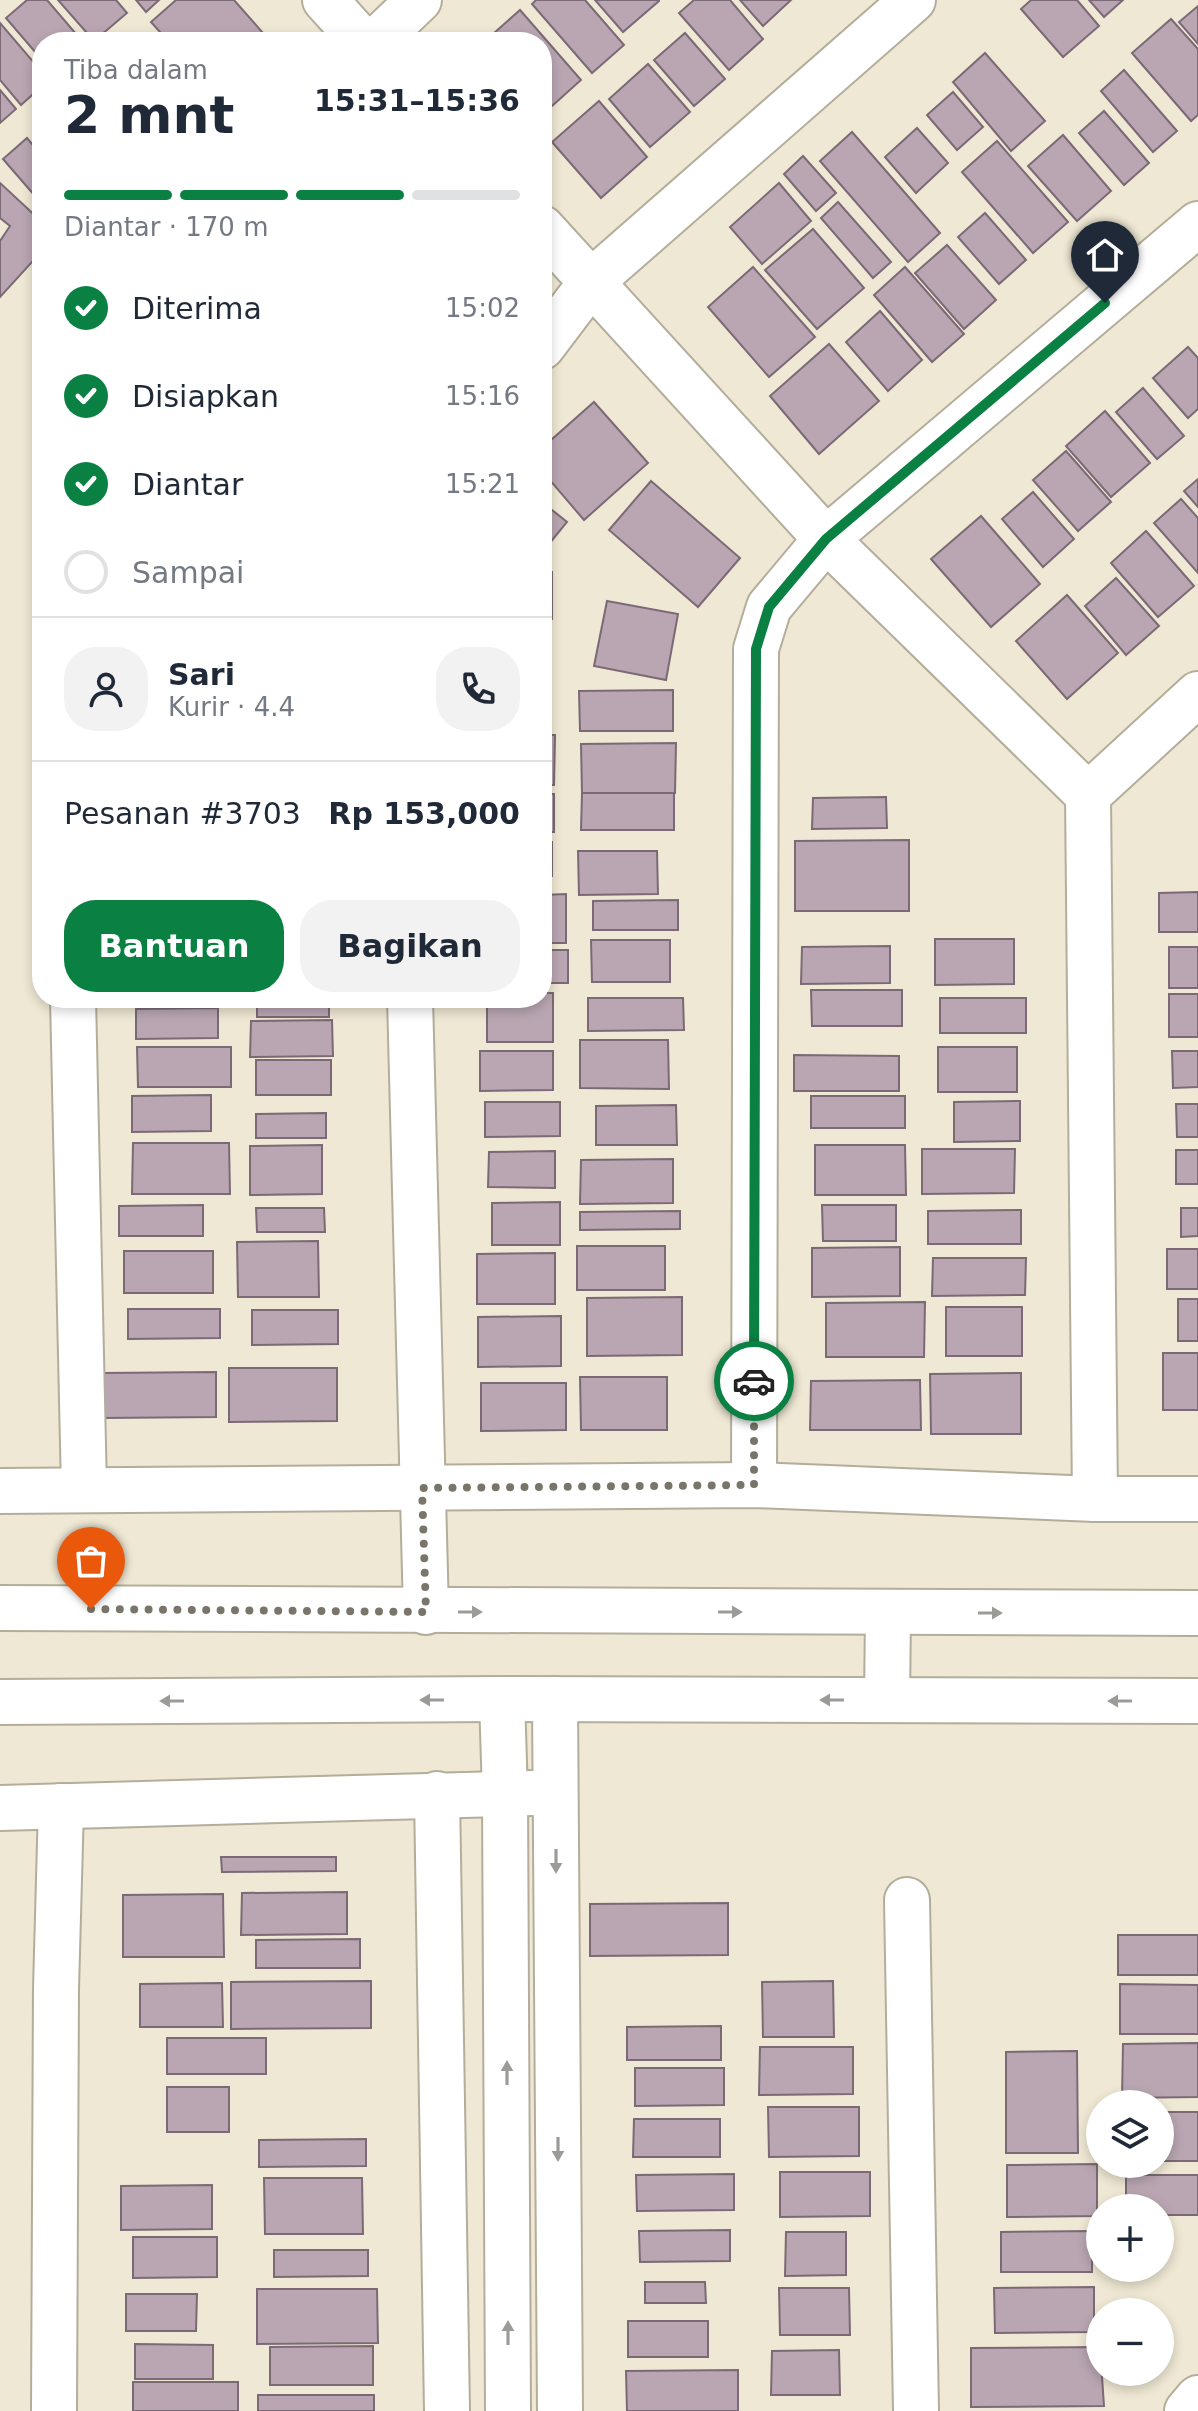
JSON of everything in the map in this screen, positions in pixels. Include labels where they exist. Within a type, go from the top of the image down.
[{"type":"street","points":[[325,0],[354,32]]},
{"type":"street","points":[[385,32],[419,0]]},
{"type":"street","points":[[552,334],[592,281],[913,0]]},
{"type":"street","points":[[754,1485],[756,649],[769,607],[826,539],[1198,224]]},
{"type":"street","points":[[552,239],[826,539],[1088,795],[1095,1499]]},
{"type":"street","points":[[1088,795],[1198,694]]},
{"type":"street","points":[[73,1008],[84,1489]]},
{"type":"street","points":[[410,1008],[426,1612]]},
{"type":"street","points":[[0,1491],[754,1485],[1095,1499],[1198,1499]]},
{"type":"street","points":[[0,1608],[1198,1613]]},
{"type":"street","points":[[887,1700],[888,1613]]},
{"type":"street","points":[[0,1702],[502,1699],[1198,1701]]},
{"type":"street","points":[[502,1699],[508,2411]]},
{"type":"street","points":[[555,1699],[560,2411]]},
{"type":"street","points":[[0,1808],[555,1792]]},
{"type":"street","points":[[437,1794],[447,2411]]},
{"type":"street","points":[[54,2411],[56,1989],[61,1806]]},
{"type":"street","points":[[907,1900],[916,2411]]},
{"type":"street","points":[[507,2192],[558,2197]]},
{"type":"street","points":[[1187,2411],[1198,2398]]},
{"type":"building","points":[[27,0],[47,0],[74,32],[32,32],[32,48],[6,18]]},
{"type":"building","points":[[58,0],[116,0],[127,13],[105,32],[86,32]]},
{"type":"building","points":[[136,0],[159,0],[146,12]]},
{"type":"building","points":[[176,0],[234,0],[262,32],[160,32],[151,22]]},
{"type":"building","points":[[536,0],[585,0],[624,45],[592,73],[532,4]]},
{"type":"building","points":[[595,0],[659,0],[659,1],[623,32]]},
{"type":"building","points":[[694,0],[730,0],[763,39],[729,70],[679,13]]},
{"type":"building","points":[[740,0],[791,0],[763,26]]},
{"type":"building","points":[[1031,0],[1077,0],[1099,26],[1063,57],[1021,9]]},
{"type":"building","points":[[1089,0],[1123,0],[1104,17]]},
{"type":"building","points":[[1198,6],[1198,44],[1179,22]]},
{"type":"building","points":[[520,10],[539,32],[495,32]]},
{"type":"building","points":[[1171,19],[1198,49],[1198,115],[1191,121],[1132,53]]},
{"type":"building","points":[[0,23],[32,60],[32,95],[21,105],[0,80]]},
{"type":"building","points":[[685,33],[725,79],[694,106],[654,60]]},
{"type":"building","points":[[552,47],[581,80],[552,106]]},
{"type":"building","points":[[985,53],[1045,121],[1011,151],[953,82]]},
{"type":"building","points":[[648,64],[690,112],[650,147],[609,99]]},
{"type":"building","points":[[1124,70],[1177,131],[1153,152],[1101,91]]},
{"type":"building","points":[[0,90],[16,109],[0,123]]},
{"type":"building","points":[[953,92],[983,127],[957,150],[927,115]]},
{"type":"building","points":[[599,101],[647,157],[601,198],[552,142]]},
{"type":"building","points":[[1104,111],[1149,163],[1124,185],[1079,133]]},
{"type":"building","points":[[917,128],[948,163],[916,193],[885,157]]},
{"type":"building","points":[[852,132],[940,233],[908,262],[820,161]]},
{"type":"building","points":[[1063,135],[1111,191],[1077,221],[1028,166]]},
{"type":"building","points":[[27,138],[32,144],[32,192],[3,159]]},
{"type":"building","points":[[997,141],[1068,222],[1033,253],[962,172]]},
{"type":"building","points":[[803,156],[836,193],[816,211],[784,174]]},
{"type":"building","points":[[0,183],[32,213],[32,262],[0,297],[0,241],[10,226],[0,218]]},
{"type":"building","points":[[779,183],[811,221],[762,264],[730,227]]},
{"type":"building","points":[[838,202],[891,262],[873,278],[821,218]]},
{"type":"building","points":[[985,213],[1026,260],[999,284],[958,237]]},
{"type":"building","points":[[813,229],[864,288],[817,329],[765,270]]},
{"type":"building","points":[[947,245],[996,300],[964,329],[915,273]]},
{"type":"building","points":[[753,267],[815,337],[769,377],[708,307]]},
{"type":"building","points":[[905,267],[964,334],[932,362],[874,295]]},
{"type":"building","points":[[880,311],[922,360],[888,391],[846,342]]},
{"type":"building","points":[[829,344],[879,401],[819,454],[770,396]]},
{"type":"building","points":[[1188,347],[1198,358],[1198,409],[1188,418],[1153,378]]},
{"type":"building","points":[[1143,388],[1184,436],[1157,459],[1116,412]]},
{"type":"building","points":[[594,402],[648,463],[584,520],[552,483],[552,439]]},
{"type":"building","points":[[1105,411],[1150,463],[1111,497],[1066,446]]},
{"type":"building","points":[[1066,451],[1111,502],[1078,531],[1033,480]]},
{"type":"building","points":[[1198,479],[1198,507],[1184,491]]},
{"type":"building","points":[[651,481],[740,558],[698,607],[609,530]]},
{"type":"building","points":[[1033,492],[1074,539],[1043,567],[1002,519]]},
{"type":"building","points":[[1181,499],[1198,518],[1198,573],[1154,523]]},
{"type":"building","points":[[552,510],[567,522],[552,540]]},
{"type":"building","points":[[981,516],[1040,584],[991,627],[931,559]]},
{"type":"building","points":[[1146,531],[1194,586],[1158,617],[1111,563]]},
{"type":"building","points":[[1116,578],[1159,626],[1126,655],[1085,606]]},
{"type":"building","points":[[1067,595],[1118,653],[1067,699],[1016,641]]},
{"type":"building","points":[[607,601],[678,614],[666,680],[594,666]]},
{"type":"building","points":[[673,690],[673,731],[580,731],[579,691]]},
{"type":"building","points":[[552,735],[555,735],[552,785]]},
{"type":"building","points":[[676,743],[675,793],[582,793],[581,744]]},
{"type":"building","points":[[582,793],[674,793],[674,830],[581,830]]},
{"type":"building","points":[[552,794],[554,794],[552,832]]},
{"type":"building","points":[[886,797],[887,828],[812,829],[813,798]]},
{"type":"building","points":[[909,840],[909,911],[795,911],[795,841]]},
{"type":"building","points":[[578,851],[657,851],[658,894],[579,895]]},
{"type":"building","points":[[1198,892],[1198,932],[1159,932],[1159,893]]},
{"type":"building","points":[[566,894],[566,943],[552,943],[552,895]]},
{"type":"building","points":[[678,900],[678,930],[593,930],[593,901]]},
{"type":"building","points":[[935,939],[1014,939],[1014,984],[935,985]]},
{"type":"building","points":[[591,940],[670,940],[670,982],[592,982]]},
{"type":"building","points":[[890,946],[890,983],[801,984],[802,947]]},
{"type":"building","points":[[1169,947],[1198,947],[1198,988],[1169,988]]},
{"type":"building","points":[[552,950],[568,950],[568,983],[552,983]]},
{"type":"building","points":[[811,990],[902,990],[902,1026],[812,1026]]},
{"type":"building","points":[[553,993],[553,1042],[487,1042],[487,1008],[552,1008]]},
{"type":"building","points":[[1169,994],[1198,994],[1198,1037],[1169,1037]]},
{"type":"building","points":[[588,998],[683,998],[684,1030],[588,1031]]},
{"type":"building","points":[[940,998],[1026,998],[1026,1033],[940,1033]]},
{"type":"building","points":[[218,1008],[218,1038],[136,1039],[136,1009]]},
{"type":"building","points":[[257,1008],[329,1008],[329,1017],[257,1017]]},
{"type":"building","points":[[332,1020],[333,1056],[250,1057],[251,1021]]},
{"type":"building","points":[[580,1040],[668,1040],[669,1089],[580,1088]]},
{"type":"building","points":[[137,1047],[231,1047],[231,1087],[138,1087]]},
{"type":"building","points":[[938,1047],[1017,1047],[1017,1092],[938,1092]]},
{"type":"building","points":[[480,1051],[553,1051],[553,1090],[480,1091]]},
{"type":"building","points":[[1172,1051],[1198,1051],[1198,1087],[1173,1088]]},
{"type":"building","points":[[794,1055],[899,1056],[899,1091],[794,1091]]},
{"type":"building","points":[[256,1060],[331,1060],[331,1095],[256,1095]]},
{"type":"building","points":[[211,1095],[211,1131],[132,1132],[132,1096]]},
{"type":"building","points":[[811,1096],[905,1096],[905,1128],[811,1128]]},
{"type":"building","points":[[1020,1101],[1020,1141],[954,1142],[954,1102]]},
{"type":"building","points":[[485,1102],[560,1102],[560,1136],[485,1137]]},
{"type":"building","points":[[1176,1104],[1198,1104],[1198,1137],[1177,1137]]},
{"type":"building","points":[[676,1105],[677,1145],[596,1145],[596,1106]]},
{"type":"building","points":[[326,1113],[326,1138],[256,1138],[256,1114]]},
{"type":"building","points":[[133,1143],[229,1143],[230,1194],[132,1194]]},
{"type":"building","points":[[322,1145],[322,1194],[250,1195],[250,1146]]},
{"type":"building","points":[[815,1145],[905,1145],[906,1195],[815,1195]]},
{"type":"building","points":[[922,1149],[1015,1149],[1014,1193],[922,1194]]},
{"type":"building","points":[[1176,1150],[1198,1150],[1198,1184],[1176,1184]]},
{"type":"building","points":[[555,1151],[555,1188],[488,1187],[489,1152]]},
{"type":"building","points":[[673,1159],[673,1203],[580,1204],[581,1160]]},
{"type":"building","points":[[560,1202],[560,1245],[492,1245],[492,1203]]},
{"type":"building","points":[[203,1205],[203,1236],[119,1236],[119,1206]]},
{"type":"building","points":[[822,1205],[896,1205],[896,1241],[823,1241]]},
{"type":"building","points":[[256,1208],[324,1208],[325,1232],[257,1232]]},
{"type":"building","points":[[1181,1208],[1198,1208],[1198,1236],[1181,1237]]},
{"type":"building","points":[[1021,1210],[1021,1244],[928,1244],[928,1211]]},
{"type":"building","points":[[680,1211],[680,1229],[580,1230],[580,1212]]},
{"type":"building","points":[[318,1241],[319,1297],[238,1297],[237,1242]]},
{"type":"building","points":[[577,1246],[665,1246],[665,1290],[577,1290]]},
{"type":"building","points":[[900,1247],[900,1296],[812,1297],[812,1248]]},
{"type":"building","points":[[1167,1249],[1198,1249],[1198,1289],[1167,1289]]},
{"type":"building","points":[[124,1251],[213,1251],[213,1293],[124,1293]]},
{"type":"building","points":[[555,1253],[555,1304],[477,1304],[477,1254]]},
{"type":"building","points":[[933,1258],[1026,1258],[1025,1295],[932,1296]]},
{"type":"building","points":[[682,1297],[682,1355],[587,1356],[587,1298]]},
{"type":"building","points":[[1178,1299],[1198,1299],[1198,1341],[1178,1341]]},
{"type":"building","points":[[925,1302],[924,1357],[826,1357],[826,1303]]},
{"type":"building","points":[[946,1307],[1022,1307],[1022,1356],[946,1356]]},
{"type":"building","points":[[128,1309],[220,1309],[220,1338],[128,1339]]},
{"type":"building","points":[[252,1310],[338,1310],[338,1344],[252,1345]]},
{"type":"building","points":[[561,1316],[561,1366],[478,1367],[478,1317]]},
{"type":"building","points":[[1163,1353],[1198,1353],[1198,1410],[1163,1410]]},
{"type":"building","points":[[229,1368],[337,1368],[337,1421],[229,1422]]},
{"type":"building","points":[[216,1372],[216,1417],[103,1418],[102,1373]]},
{"type":"building","points":[[1021,1373],[1021,1434],[931,1434],[930,1374]]},
{"type":"building","points":[[580,1377],[667,1377],[667,1430],[581,1430]]},
{"type":"building","points":[[920,1380],[921,1430],[810,1430],[811,1381]]},
{"type":"building","points":[[481,1383],[566,1383],[566,1430],[481,1431]]},
{"type":"building","points":[[221,1857],[336,1857],[336,1871],[222,1872]]},
{"type":"building","points":[[347,1892],[347,1934],[241,1935],[242,1893]]},
{"type":"building","points":[[223,1894],[224,1957],[123,1957],[123,1895]]},
{"type":"building","points":[[728,1903],[728,1955],[590,1956],[590,1904]]},
{"type":"building","points":[[1118,1935],[1198,1935],[1198,1975],[1118,1975]]},
{"type":"building","points":[[360,1939],[360,1968],[256,1968],[256,1940]]},
{"type":"building","points":[[371,1981],[371,2028],[231,2029],[231,1982]]},
{"type":"building","points":[[833,1981],[834,2037],[763,2037],[762,1982]]},
{"type":"building","points":[[222,1983],[223,2027],[140,2027],[140,1984]]},
{"type":"building","points":[[1120,1984],[1198,1985],[1198,2034],[1120,2034]]},
{"type":"building","points":[[721,2026],[721,2060],[627,2060],[627,2027]]},
{"type":"building","points":[[167,2038],[266,2038],[266,2074],[167,2074]]},
{"type":"building","points":[[1198,2043],[1198,2097],[1174,2097],[1174,2090],[1122,2090],[1123,2044]]},
{"type":"building","points":[[760,2047],[853,2047],[853,2094],[759,2095]]},
{"type":"building","points":[[1077,2051],[1078,2153],[1006,2153],[1006,2052]]},
{"type":"building","points":[[635,2068],[724,2068],[724,2105],[635,2106]]},
{"type":"building","points":[[167,2087],[229,2087],[229,2132],[167,2132]]},
{"type":"building","points":[[768,2107],[859,2107],[859,2156],[769,2157]]},
{"type":"building","points":[[1174,2112],[1198,2112],[1198,2161],[1174,2161]]},
{"type":"building","points":[[634,2119],[720,2119],[720,2157],[633,2157]]},
{"type":"building","points":[[366,2139],[366,2166],[259,2167],[259,2140]]},
{"type":"building","points":[[1086,2164],[1086,2178],[1097,2178],[1097,2194],[1086,2194],[1086,2216],[1007,2217],[1007,2165]]},
{"type":"building","points":[[780,2172],[870,2172],[870,2216],[780,2217]]},
{"type":"building","points":[[734,2174],[734,2210],[637,2211],[636,2175]]},
{"type":"building","points":[[1198,2175],[1198,2215],[1174,2215],[1174,2194],[1126,2194],[1126,2178]]},
{"type":"building","points":[[264,2178],[362,2178],[363,2234],[265,2234]]},
{"type":"building","points":[[212,2185],[212,2229],[121,2230],[121,2186]]},
{"type":"building","points":[[730,2230],[730,2261],[640,2262],[639,2231]]},
{"type":"building","points":[[1086,2231],[1086,2272],[1001,2272],[1001,2232]]},
{"type":"building","points":[[786,2232],[846,2232],[846,2275],[785,2276]]},
{"type":"building","points":[[133,2237],[217,2237],[217,2277],[133,2278]]},
{"type":"building","points":[[274,2250],[368,2250],[368,2276],[274,2277]]},
{"type":"building","points":[[645,2282],[705,2282],[706,2303],[645,2303]]},
{"type":"building","points":[[1094,2287],[1094,2298],[1086,2298],[1086,2332],[995,2333],[994,2288]]},
{"type":"building","points":[[779,2288],[849,2288],[850,2335],[780,2335]]},
{"type":"building","points":[[257,2289],[377,2289],[378,2343],[257,2344]]},
{"type":"building","points":[[126,2294],[197,2294],[196,2331],[126,2331]]},
{"type":"building","points":[[628,2321],[708,2321],[708,2357],[628,2357]]},
{"type":"building","points":[[135,2344],[213,2345],[213,2379],[135,2379]]},
{"type":"building","points":[[373,2346],[373,2385],[270,2385],[270,2347]]},
{"type":"building","points":[[1086,2347],[1086,2386],[1103,2386],[1104,2406],[971,2407],[971,2348]]},
{"type":"building","points":[[839,2350],[840,2395],[771,2395],[772,2351]]},
{"type":"building","points":[[738,2370],[738,2411],[627,2411],[626,2371]]},
{"type":"building","points":[[133,2382],[238,2382],[238,2411],[133,2411]]},
{"type":"building","points":[[258,2395],[374,2395],[374,2411],[258,2411]]},
{"type":"way so far","points":[[91,1609],[426,1612],[422,1488],[754,1485],[754,1381]]},
{"type":"route","points":[[754,1381],[756,649],[769,607],[826,539],[1105,303]]}]
